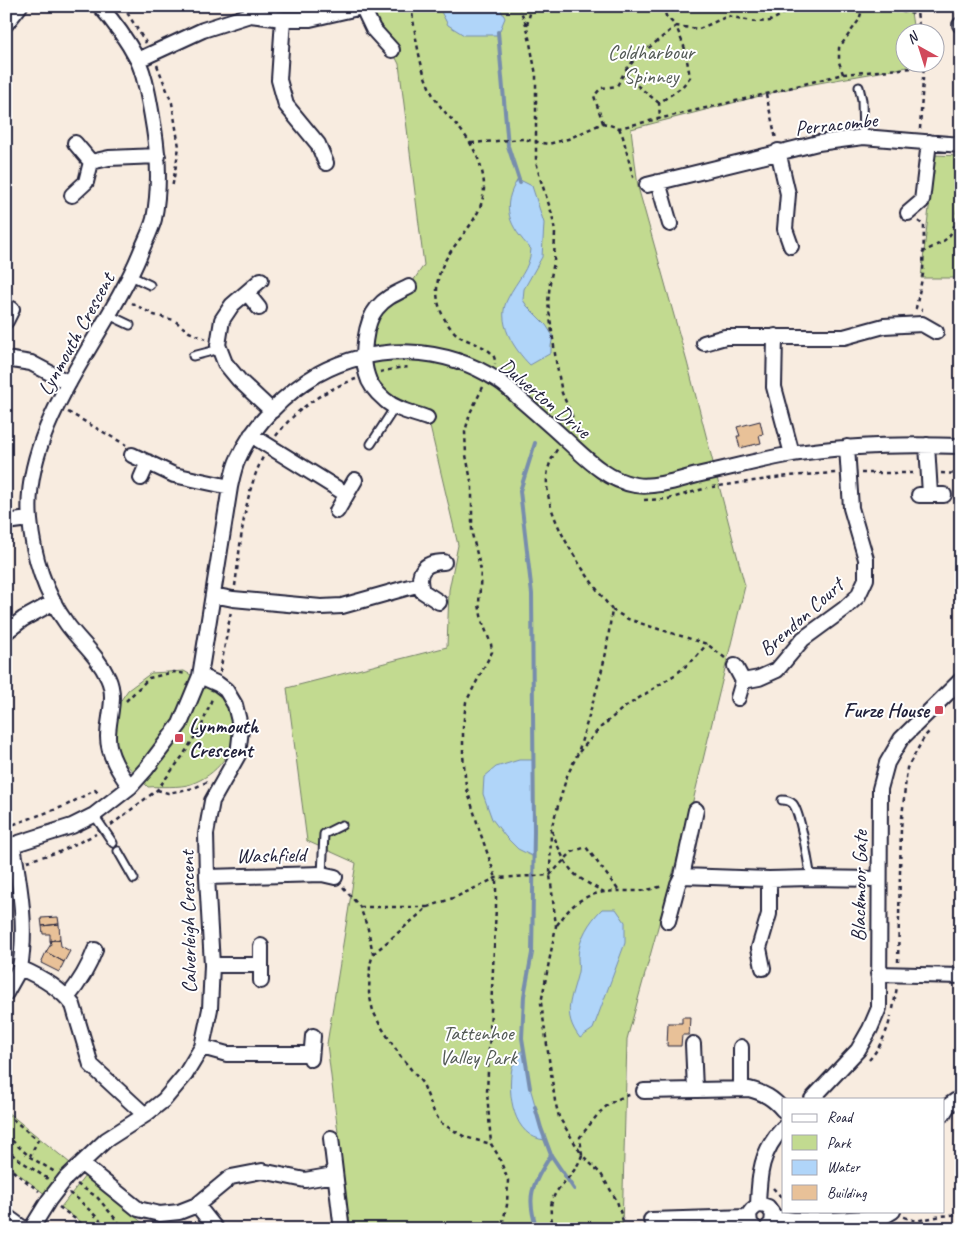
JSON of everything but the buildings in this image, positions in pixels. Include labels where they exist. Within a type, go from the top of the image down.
[{"type":"street","points":[[6,24],[20,6]]},
{"type":"street","name":"Lynmouth Crescent","points":[[100,6],[138,60],[150,103],[158,156],[159,181],[154,220],[131,276],[69,383],[42,438],[31,482],[29,519],[37,563],[54,602],[67,624],[100,662],[110,680],[112,702],[107,738],[116,766],[130,787]]},
{"type":"street","points":[[138,60],[250,10],[283,19],[310,19],[362,7],[373,29],[392,50]]},
{"type":"street","points":[[283,19],[279,80],[286,105],[318,144],[326,163]]},
{"type":"street","name":"Perracombe","points":[[653,184],[818,142],[864,137],[961,145]]},
{"type":"street","points":[[908,213],[922,201],[924,141]]},
{"type":"street","points":[[75,143],[91,162]]},
{"type":"street","name":"Perracombe","points":[[778,151],[788,194],[785,229],[791,246]]},
{"type":"street","points":[[91,162],[109,158],[158,156]]},
{"type":"street","points":[[72,195],[86,182],[91,162]]},
{"type":"street","points":[[653,184],[670,224]]},
{"type":"street","points":[[261,280],[232,305],[222,320],[219,347],[225,363],[239,380],[272,411]]},
{"type":"street","points":[[409,287],[388,297],[375,309],[367,329],[363,357],[367,376],[384,400],[395,407],[428,418]]},
{"type":"street","points":[[248,293],[259,308]]},
{"type":"street","points":[[704,343],[725,337],[844,336],[922,317],[936,332]]},
{"type":"street","points":[[775,336],[774,387],[792,454]]},
{"type":"street","name":"Dulverton Drive","points":[[9,846],[72,826],[94,815],[130,787],[180,724],[200,676],[230,487],[237,460],[251,435],[272,411],[302,384],[332,367],[363,357],[390,352],[428,353],[452,358],[500,381],[595,467],[626,482],[637,485],[666,483],[792,454],[847,447],[961,446]]},
{"type":"street","points":[[6,359],[31,363],[69,383]]},
{"type":"street","points":[[251,435],[346,494]]},
{"type":"street","points":[[927,445],[931,495]]},
{"type":"street","name":"Brendon Court","points":[[735,666],[743,681],[759,678],[777,670],[803,639],[844,609],[858,596],[866,579],[866,559],[851,508],[847,447]]},
{"type":"street","points":[[132,455],[174,475],[230,487]]},
{"type":"street","points":[[141,478],[148,462]]},
{"type":"street","points":[[337,511],[355,480]]},
{"type":"street","points":[[6,522],[29,519]]},
{"type":"street","points":[[439,602],[422,591],[420,575],[424,568],[434,562],[444,562]]},
{"type":"street","points":[[214,595],[233,599],[321,607],[342,606],[420,584]]},
{"type":"street","points":[[6,632],[23,619],[54,602]]},
{"type":"street","name":"Calverleigh Crescent","points":[[31,1229],[49,1200],[66,1178],[106,1140],[145,1116],[164,1100],[185,1075],[202,1047],[210,1009],[212,965],[206,834],[212,801],[238,755],[241,728],[235,705],[226,690],[200,676]]},
{"type":"street","name":"Blackmoor Gate","points":[[813,1098],[858,1050],[879,1008],[878,879],[880,788],[886,763],[902,739],[961,680]]},
{"type":"street","points":[[738,698],[743,681]]},
{"type":"street","points":[[668,921],[680,880],[696,810]]},
{"type":"street","points":[[6,993],[20,968],[23,950],[22,898],[9,846]]},
{"type":"street","name":"Washfield","points":[[207,877],[328,876]]},
{"type":"street","points":[[763,968],[759,948],[769,914],[769,879]]},
{"type":"street","points":[[680,880],[878,879]]},
{"type":"street","points":[[261,946],[261,982]]},
{"type":"street","points":[[67,998],[82,979],[94,971],[95,950]]},
{"type":"street","points":[[212,965],[260,965]]},
{"type":"street","points":[[20,968],[32,973],[67,998],[73,1005],[91,1065],[145,1116]]},
{"type":"street","points":[[878,974],[961,976]]},
{"type":"street","points":[[202,1047],[227,1054],[311,1056],[313,1036]]},
{"type":"street","points":[[693,1044],[695,1089]]},
{"type":"street","points":[[741,1047],[741,1089]]},
{"type":"street","points":[[644,1092],[695,1089],[749,1089],[762,1092],[771,1097],[782,1109]]},
{"type":"street","points":[[944,1112],[948,1106],[961,1097]]},
{"type":"street","points":[[758,1205],[762,1163],[770,1143],[782,1129]]},
{"type":"street","points":[[331,1138],[341,1222]]},
{"type":"street","points":[[82,1164],[138,1209],[160,1214],[179,1212],[197,1205],[231,1177],[262,1170],[305,1180],[334,1175]]},
{"type":"street","points":[[197,1205],[216,1229]]},
{"type":"street","points":[[651,1220],[694,1224],[752,1223],[753,1208],[758,1205],[768,1207],[770,1223],[793,1220],[834,1224],[888,1220]]},
{"type":"street","points":[[6,1216],[24,1229]]},
{"type":"lane","points":[[859,87],[862,100],[864,137]]},
{"type":"lane","points":[[131,276],[150,285]]},
{"type":"lane","points":[[109,315],[130,325]]},
{"type":"lane","points":[[193,356],[219,347]]},
{"type":"lane","points":[[371,444],[395,407]]},
{"type":"lane","points":[[782,800],[788,800],[793,804],[798,815],[811,878]]},
{"type":"lane","points":[[94,815],[113,843]]},
{"type":"lane","points":[[328,876],[324,834],[342,824]]},
{"type":"lane","points":[[118,851],[134,879]]},
{"type":"path","points":[[410,6],[427,83],[439,104],[471,143],[482,172],[484,186],[482,204],[476,218],[454,245],[439,272],[438,301],[445,321],[458,336],[491,353],[495,361],[491,376],[479,394],[470,413],[466,432],[466,455],[472,486],[472,534],[481,570],[478,604],[482,622],[492,644],[492,652],[466,702],[463,728],[466,786],[496,878],[487,1092],[491,1144],[498,1155],[508,1180],[507,1206],[501,1229]]},
{"type":"path","points":[[519,6],[527,27],[536,75],[536,160],[552,214],[555,232],[554,262],[548,303],[562,393],[574,424],[574,430],[560,445],[551,459],[547,476],[548,492],[555,520],[585,574],[612,610],[652,627],[707,644],[735,666]]},
{"type":"path","points":[[527,27],[532,6]]},
{"type":"path","points":[[658,104],[682,87],[690,77],[685,49],[676,26],[666,16],[663,6]]},
{"type":"path","points":[[603,123],[594,96],[601,88],[617,86],[625,71],[635,59],[676,26],[699,29],[728,16],[756,22],[770,21],[785,13],[785,6]]},
{"type":"path","points":[[843,74],[839,62],[839,48],[859,20],[863,6],[917,14]]},
{"type":"path","points":[[916,6],[918,22]]},
{"type":"path","points":[[471,143],[523,139],[548,144],[568,139],[603,123],[619,128],[843,74],[894,70]]},
{"type":"path","points":[[625,71],[634,84],[658,104],[660,119]]},
{"type":"path","points":[[924,72],[924,141]]},
{"type":"path","points":[[766,94],[778,151]]},
{"type":"path","points":[[619,128],[623,137],[633,181],[653,184]]},
{"type":"path","points":[[922,253],[939,244],[949,235],[955,224],[961,166]]},
{"type":"path","points":[[908,213],[924,225],[922,274],[916,308],[922,317]]},
{"type":"path","points":[[132,303],[154,314],[174,320],[189,332],[219,347]]},
{"type":"path","points":[[67,412],[125,443],[132,455]]},
{"type":"path","points":[[612,610],[606,653],[600,677],[578,754],[567,776],[551,829],[550,875],[556,926],[541,1003],[559,1118],[582,1155],[600,1174],[609,1187],[623,1221],[621,1229]]},
{"type":"path","points":[[578,754],[600,728],[622,708],[676,674],[693,660],[707,644]]},
{"type":"path","points":[[124,706],[126,698],[149,678],[174,672],[200,676]]},
{"type":"path","points":[[863,1066],[876,1052],[889,1027],[896,994],[902,828],[907,768],[925,736],[937,724]]},
{"type":"path","points":[[156,790],[168,794],[194,788],[229,771]]},
{"type":"path","points":[[6,827],[64,806],[95,790],[108,804]]},
{"type":"path","points":[[551,829],[565,861],[578,877],[604,892]]},
{"type":"path","points":[[360,907],[428,907],[456,897],[496,878],[550,875],[572,852],[586,847],[619,890]]},
{"type":"path","points":[[328,876],[360,907],[368,929],[373,954],[370,965],[370,993],[373,1011],[388,1040],[423,1084],[434,1112],[442,1123],[465,1137],[491,1144]]},
{"type":"path","points":[[556,926],[578,902],[604,892],[642,890],[680,880]]},
{"type":"path","points":[[373,954],[428,907]]},
{"type":"path","points":[[554,1229],[550,1208],[553,1196],[578,1166],[582,1155],[580,1137],[607,1104],[619,1097],[644,1092]]},
{"type":"path","points":[[6,1114],[38,1140],[30,1157]]},
{"type":"path","points":[[6,1166],[89,1229]]},
{"type":"path","points":[[770,1186],[782,1197]]},
{"type":"path","points":[[888,1220],[905,1217],[916,1221],[961,1214]]},
{"type":"green space","name":"Tattenhoe Valley Park","points":[[362,6],[910,6],[912,22],[894,22],[894,69],[791,88],[631,129],[638,187],[687,362],[745,586],[694,797],[627,1039],[622,1229],[350,1229],[327,1044],[356,863],[307,841],[287,688],[447,647],[449,590],[458,545],[428,418],[395,407],[367,376],[375,309],[409,287],[424,265],[399,64],[392,50]]},
{"type":"green space","points":[[935,155],[961,156],[961,278],[921,278]]},
{"type":"green space","points":[[184,671],[221,692],[231,721],[231,745],[216,769],[200,780],[181,786],[148,787],[118,756],[112,733],[117,706],[128,690],[151,673]]},
{"type":"green space","points":[[6,1111],[70,1163],[46,1195],[6,1164]]},
{"type":"green space","points":[[85,1176],[150,1229],[89,1229],[61,1207]]},
{"type":"water","points":[[438,6],[499,6],[505,18],[498,35],[464,35],[448,25]]},
{"type":"water","points":[[518,179],[532,186],[544,223],[542,257],[524,289],[523,300],[546,325],[553,336],[551,353],[530,365],[518,351],[508,334],[504,316],[508,298],[526,269],[531,249],[517,232],[509,216],[509,199]]},
{"type":"water","points":[[519,760],[534,760],[534,857],[518,849],[505,836],[492,819],[483,794],[484,777],[496,767]]},
{"type":"water","points":[[602,909],[616,909],[625,922],[625,943],[593,1029],[580,1038],[574,1029],[569,1013],[578,970],[580,943],[593,919]]},
{"type":"water","points":[[524,1048],[529,1084],[545,1140],[534,1137],[519,1123],[512,1101],[512,1068]]},
{"type":"waterway","points":[[498,32],[508,146],[520,183]]},
{"type":"waterway","points":[[530,1088],[522,1038],[524,996],[532,953],[534,831],[532,594],[520,491],[535,443]]},
{"type":"waterway","points":[[535,1107],[551,1155],[535,1182],[531,1198],[533,1217],[537,1229]]},
{"type":"waterway","points":[[551,1155],[574,1189]]},
{"type":"place","name":"Furze House","points":[[939,710]]},
{"type":"place","name":"Lynmouth Crescent","points":[[179,738]]},
{"type":"park label","name":"Coldharbour Spinney","points":[[651,64]]}]
